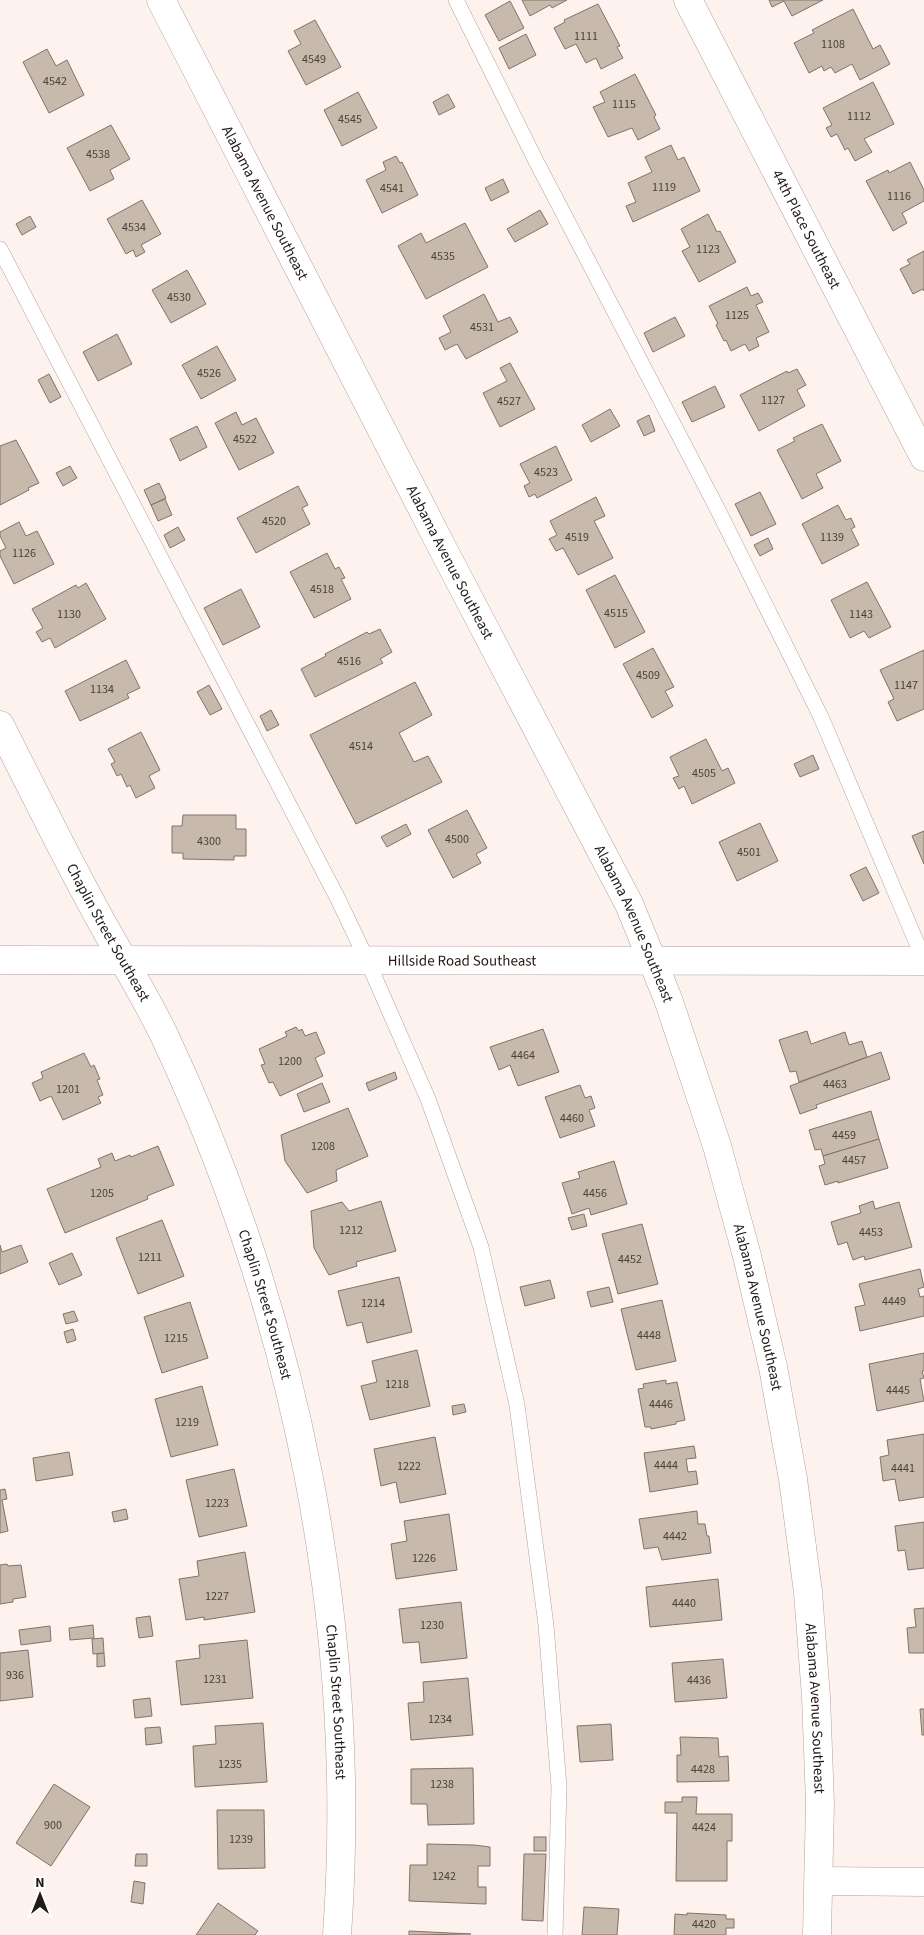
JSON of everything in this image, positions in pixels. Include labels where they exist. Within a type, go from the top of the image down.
[{"type":"street","name":"Alabama Avenue Southeast","points":[[161,0],[445,553],[624,896],[668,999],[733,1200],[761,1311],[782,1414],[801,1536],[813,1645],[819,1750],[817,1935]]},
{"type":"street","name":"44th Place Southeast","points":[[688,0],[924,457]]},
{"type":"street","name":"Chaplin Street Southeast","points":[[0,726],[122,960],[153,1012],[165,1038],[208,1135],[232,1197],[270,1316],[297,1424],[330,1609],[336,1674],[342,1793],[337,1935]]},
{"type":"street","name":"Hillside Road Southeast","points":[[0,960],[924,960]]},
{"type":"street","points":[[819,1881],[924,1882]]},
{"type":"lane","points":[[456,0],[536,161],[718,510],[821,717],[924,960]]},
{"type":"lane","points":[[0,249],[338,899],[428,1099],[480,1247],[517,1405],[546,1625],[559,1787],[556,1935]]},
{"type":"building","points":[[522,0],[567,0],[552,8],[550,5],[530,16]]},
{"type":"building","points":[[769,0],[823,0],[792,16],[784,1],[772,7]]},
{"type":"building","points":[[510,1],[524,28],[499,41],[485,15]]},
{"type":"building","points":[[598,4],[620,46],[617,47],[623,58],[601,69],[596,58],[586,63],[576,44],[565,49],[554,28],[565,22],[564,20]]},
{"type":"building","points":[[853,9],[873,49],[880,45],[890,64],[860,80],[852,64],[835,73],[831,67],[824,71],[822,66],[809,73],[794,43],[814,33],[812,30]]},
{"type":"building","points":[[315,20],[341,67],[306,85],[288,51],[301,44],[294,31]]},
{"type":"building","points":[[526,34],[536,55],[509,69],[499,48]]},
{"type":"building","points":[[47,49],[56,66],[67,60],[84,95],[49,113],[23,62]]},
{"type":"building","points":[[635,74],[656,115],[654,117],[660,129],[638,140],[632,128],[608,137],[593,107],[605,102],[600,92]]},
{"type":"building","points":[[873,82],[894,124],[864,139],[872,152],[855,161],[848,148],[845,150],[837,134],[831,137],[826,128],[832,125],[823,108]]},
{"type":"building","points":[[358,92],[377,128],[342,146],[324,110]]},
{"type":"building","points":[[448,94],[455,107],[439,115],[433,102]]},
{"type":"building","points":[[111,125],[130,159],[110,170],[114,179],[90,191],[67,148]]},
{"type":"building","points":[[671,145],[678,160],[684,157],[700,191],[633,222],[626,206],[636,202],[628,183],[652,172],[645,157]]},
{"type":"building","points":[[396,156],[400,163],[402,162],[418,195],[382,213],[366,180],[386,170],[383,162]]},
{"type":"building","points":[[910,162],[924,190],[924,201],[902,213],[907,223],[893,231],[866,181],[888,170],[889,173]]},
{"type":"building","points":[[503,179],[509,192],[491,201],[485,188]]},
{"type":"building","points":[[142,200],[161,234],[141,245],[145,252],[136,257],[133,250],[126,254],[107,219]]},
{"type":"building","points":[[540,210],[548,224],[515,242],[507,229]]},
{"type":"building","points":[[708,214],[717,232],[720,231],[736,262],[699,282],[682,251],[690,247],[681,229]]},
{"type":"building","points":[[30,216],[36,227],[22,235],[16,224]]},
{"type":"building","points":[[465,223],[488,267],[426,299],[398,246],[421,233],[426,243]]},
{"type":"building","points":[[924,251],[924,291],[923,289],[913,294],[900,269],[910,264],[907,260]]},
{"type":"building","points":[[187,270],[206,304],[171,323],[152,290]]},
{"type":"building","points":[[747,287],[751,296],[758,293],[763,302],[756,305],[769,332],[756,338],[759,346],[749,351],[745,344],[731,351],[716,325],[718,324],[709,306]]},
{"type":"building","points":[[484,294],[498,322],[510,317],[518,332],[466,359],[457,344],[445,350],[439,338],[451,332],[443,316]]},
{"type":"building","points":[[675,317],[685,336],[653,352],[644,333]]},
{"type":"building","points":[[117,334],[132,364],[98,381],[83,352]]},
{"type":"building","points":[[217,346],[236,380],[201,399],[182,365]]},
{"type":"building","points":[[510,363],[535,409],[500,427],[483,393],[507,381],[500,368]]},
{"type":"building","points":[[797,369],[806,385],[797,390],[805,406],[759,431],[740,395],[787,371],[788,373]]},
{"type":"building","points":[[49,374],[61,397],[50,403],[38,380]]},
{"type":"building","points":[[715,386],[725,407],[692,422],[682,402]]},
{"type":"building","points":[[610,409],[620,426],[591,442],[582,425]]},
{"type":"building","points":[[236,412],[242,425],[256,418],[274,453],[239,470],[215,423]]},
{"type":"building","points":[[649,415],[655,431],[644,436],[637,421]]},
{"type":"building","points":[[822,424],[841,461],[816,474],[823,488],[802,499],[777,450],[795,441],[793,438]]},
{"type":"building","points":[[197,426],[207,447],[180,461],[170,439]]},
{"type":"building","points":[[16,440],[39,483],[0,505],[0,446]]},
{"type":"building","points":[[556,446],[572,480],[537,498],[535,494],[529,497],[524,486],[530,483],[520,464]]},
{"type":"building","points":[[70,466],[77,478],[63,486],[56,473]]},
{"type":"building","points":[[159,483],[166,498],[151,505],[144,490]]},
{"type":"building","points":[[298,486],[308,505],[302,508],[310,524],[256,553],[237,518]]},
{"type":"building","points":[[760,492],[776,524],[751,536],[735,504]]},
{"type":"building","points":[[596,497],[605,516],[594,521],[613,558],[578,575],[563,548],[556,551],[549,539],[557,535],[550,521]]},
{"type":"building","points":[[165,499],[172,515],[158,521],[151,505]]},
{"type":"building","points":[[838,505],[846,520],[851,518],[855,527],[851,529],[859,545],[822,564],[802,524]]},
{"type":"building","points":[[19,522],[26,536],[37,531],[54,564],[14,584],[0,556],[0,551],[6,548],[0,532]]},
{"type":"building","points":[[178,527],[185,540],[170,548],[164,535]]},
{"type":"building","points":[[768,538],[773,549],[760,556],[754,545]]},
{"type":"building","points":[[327,553],[335,569],[339,567],[345,578],[341,579],[351,599],[314,618],[290,572]]},
{"type":"building","points":[[615,575],[645,632],[615,648],[586,590]]},
{"type":"building","points":[[867,582],[891,627],[869,638],[864,631],[850,638],[831,600]]},
{"type":"building","points":[[86,583],[106,619],[55,648],[50,638],[42,642],[36,632],[43,628],[32,609],[76,585],[78,588]]},
{"type":"building","points":[[241,589],[260,627],[223,645],[204,608]]},
{"type":"building","points":[[380,629],[392,652],[380,659],[383,663],[315,697],[301,669],[367,632],[369,634]]},
{"type":"building","points":[[653,648],[674,687],[665,691],[673,706],[652,718],[623,664]]},
{"type":"building","points":[[924,650],[924,709],[897,721],[888,702],[894,699],[880,670]]},
{"type":"building","points":[[126,660],[140,688],[127,694],[129,698],[80,721],[65,691]]},
{"type":"building","points":[[415,682],[432,715],[399,733],[414,762],[428,756],[442,782],[356,824],[310,735]]},
{"type":"building","points":[[209,685],[222,709],[210,715],[197,692]]},
{"type":"building","points":[[271,710],[279,725],[267,731],[260,716]]},
{"type":"building","points":[[141,732],[160,770],[149,776],[155,788],[136,798],[130,785],[127,787],[121,774],[117,776],[111,764],[115,762],[108,749]]},
{"type":"building","points":[[706,739],[722,771],[728,768],[735,783],[692,804],[684,786],[679,789],[673,778],[679,776],[670,757]]},
{"type":"building","points":[[813,755],[819,769],[800,777],[794,764]]},
{"type":"building","points":[[467,810],[487,848],[476,854],[481,863],[453,878],[428,830]]},
{"type":"building","points":[[183,815],[236,815],[236,829],[246,829],[246,856],[234,856],[234,860],[183,859],[183,853],[172,853],[172,826],[182,826]]},
{"type":"building","points":[[760,823],[778,861],[737,881],[719,842]]},
{"type":"building","points":[[406,824],[411,834],[387,847],[381,837]]},
{"type":"building","points":[[924,831],[924,864],[912,836]]},
{"type":"building","points":[[866,867],[879,893],[863,901],[850,875]]},
{"type":"building","points":[[296,1027],[299,1031],[302,1029],[305,1036],[316,1032],[325,1053],[315,1058],[323,1076],[280,1096],[273,1082],[269,1083],[261,1065],[265,1064],[259,1049],[287,1036],[285,1032]]},
{"type":"building","points":[[543,1029],[559,1072],[518,1086],[510,1065],[499,1070],[490,1047]]},
{"type":"building","points":[[807,1031],[811,1044],[845,1032],[849,1045],[862,1041],[867,1057],[799,1082],[796,1071],[790,1072],[779,1040]]},
{"type":"building","points":[[881,1052],[890,1079],[816,1105],[817,1108],[800,1114],[790,1086]]},
{"type":"building","points":[[84,1053],[91,1067],[94,1065],[100,1079],[97,1080],[103,1095],[98,1097],[101,1103],[63,1120],[51,1096],[40,1101],[32,1083],[43,1078],[41,1072]]},
{"type":"building","points":[[395,1072],[397,1079],[369,1091],[366,1083]]},
{"type":"building","points":[[322,1083],[330,1102],[304,1112],[297,1094]]},
{"type":"building","points":[[580,1085],[585,1098],[591,1096],[595,1108],[589,1110],[595,1126],[560,1138],[545,1097]]},
{"type":"building","points":[[348,1108],[368,1156],[336,1170],[337,1181],[307,1193],[285,1161],[281,1135]]},
{"type":"building","points":[[871,1111],[879,1139],[823,1156],[821,1149],[815,1150],[809,1130]]},
{"type":"building","points":[[879,1139],[888,1168],[825,1185],[819,1166],[825,1164],[823,1156]]},
{"type":"building","points":[[158,1146],[174,1185],[147,1196],[148,1199],[65,1233],[47,1189],[101,1167],[98,1159],[112,1153],[115,1161]]},
{"type":"building","points":[[614,1161],[627,1204],[591,1215],[589,1208],[572,1214],[562,1183],[580,1178],[578,1172]]},
{"type":"building","points":[[381,1201],[396,1251],[356,1262],[357,1266],[329,1275],[314,1248],[311,1211],[342,1202],[349,1211]]},
{"type":"building","points":[[873,1201],[875,1209],[899,1202],[912,1247],[865,1260],[864,1256],[853,1260],[847,1242],[838,1245],[831,1222],[861,1213],[859,1206]]},
{"type":"building","points":[[584,1214],[587,1226],[572,1230],[568,1218]]},
{"type":"building","points":[[162,1220],[184,1276],[138,1294],[116,1238]]},
{"type":"building","points":[[642,1224],[658,1284],[618,1294],[602,1234]]},
{"type":"building","points":[[0,1245],[2,1252],[21,1245],[28,1262],[0,1274]]},
{"type":"building","points":[[72,1253],[82,1275],[59,1285],[49,1263]]},
{"type":"building","points":[[920,1269],[924,1287],[918,1289],[920,1297],[924,1296],[924,1316],[860,1331],[855,1307],[865,1305],[859,1284]]},
{"type":"building","points":[[399,1277],[412,1332],[367,1343],[362,1322],[347,1326],[338,1291]]},
{"type":"building","points":[[550,1280],[555,1298],[525,1306],[520,1287]]},
{"type":"building","points":[[609,1287],[613,1302],[591,1307],[587,1292]]},
{"type":"building","points":[[662,1300],[676,1361],[636,1370],[621,1309]]},
{"type":"building","points":[[190,1302],[208,1358],[162,1373],[144,1317]]},
{"type":"building","points":[[74,1311],[78,1321],[66,1324],[63,1314]]},
{"type":"building","points":[[73,1329],[76,1340],[67,1343],[64,1332]]},
{"type":"building","points":[[417,1350],[430,1406],[370,1420],[361,1386],[377,1382],[372,1361]]},
{"type":"building","points":[[924,1353],[924,1371],[922,1371],[924,1378],[920,1379],[924,1401],[877,1411],[869,1364]]},
{"type":"building","points":[[666,1380],[666,1384],[677,1382],[685,1420],[676,1422],[676,1424],[651,1429],[651,1427],[645,1427],[638,1389],[644,1388],[643,1384]]},
{"type":"building","points":[[202,1386],[218,1445],[171,1457],[155,1399]]},
{"type":"building","points":[[464,1404],[466,1412],[453,1415],[452,1406]]},
{"type":"building","points":[[924,1434],[924,1497],[899,1501],[895,1479],[883,1481],[880,1457],[889,1455],[887,1440]]},
{"type":"building","points":[[435,1437],[446,1494],[400,1503],[396,1482],[381,1486],[374,1449]]},
{"type":"building","points":[[694,1446],[696,1458],[686,1459],[688,1472],[696,1471],[698,1484],[650,1492],[644,1453]]},
{"type":"building","points":[[69,1452],[73,1475],[36,1481],[33,1458]]},
{"type":"building","points":[[234,1469],[247,1526],[199,1537],[186,1480]]},
{"type":"building","points":[[5,1489],[7,1499],[2,1500],[8,1531],[0,1533],[0,1490]]},
{"type":"building","points":[[126,1509],[128,1519],[114,1522],[112,1512]]},
{"type":"building","points":[[697,1511],[698,1524],[705,1524],[707,1536],[709,1536],[711,1553],[662,1560],[658,1547],[644,1549],[639,1519]]},
{"type":"building","points":[[449,1514],[457,1570],[396,1579],[391,1544],[407,1541],[404,1521]]},
{"type":"building","points":[[924,1522],[924,1568],[908,1570],[905,1550],[898,1551],[895,1526]]},
{"type":"building","points":[[245,1552],[255,1612],[204,1620],[204,1617],[186,1620],[179,1579],[199,1576],[197,1561]]},
{"type":"building","points":[[7,1564],[8,1566],[21,1565],[26,1597],[0,1604],[0,1565]]},
{"type":"building","points":[[718,1579],[722,1620],[650,1627],[646,1587]]},
{"type":"building","points":[[461,1602],[467,1658],[421,1663],[419,1642],[403,1643],[399,1609]]},
{"type":"building","points":[[924,1608],[924,1653],[909,1653],[907,1628],[916,1627],[914,1609]]},
{"type":"building","points":[[150,1616],[153,1636],[139,1638],[136,1618]]},
{"type":"building","points":[[93,1625],[94,1638],[70,1640],[69,1628]]},
{"type":"building","points":[[50,1626],[51,1641],[21,1645],[19,1630]]},
{"type":"building","points":[[103,1638],[104,1653],[93,1654],[92,1639]]},
{"type":"building","points":[[247,1640],[253,1698],[181,1705],[176,1661],[200,1658],[199,1645]]},
{"type":"building","points":[[28,1650],[33,1697],[0,1701],[0,1653]]},
{"type":"building","points":[[104,1653],[105,1666],[97,1667],[97,1654]]},
{"type":"building","points":[[723,1659],[727,1698],[675,1702],[672,1663]]},
{"type":"building","points":[[468,1678],[473,1735],[411,1740],[408,1703],[424,1702],[423,1682]]},
{"type":"building","points":[[150,1698],[152,1716],[135,1718],[133,1700]]},
{"type":"building","points":[[920,1709],[924,1709],[924,1735],[922,1735]]},
{"type":"building","points":[[263,1723],[267,1782],[195,1787],[193,1746],[216,1744],[215,1726]]},
{"type":"building","points":[[611,1724],[613,1760],[580,1762],[577,1726]]},
{"type":"building","points":[[160,1727],[162,1743],[146,1745],[145,1728]]},
{"type":"building","points":[[680,1737],[718,1738],[719,1757],[728,1756],[729,1781],[677,1782],[677,1755],[681,1755]]},
{"type":"building","points":[[473,1768],[474,1824],[428,1825],[427,1804],[411,1804],[411,1769]]},
{"type":"building","points":[[54,1784],[90,1807],[51,1866],[16,1843]]},
{"type":"building","points":[[682,1797],[697,1797],[696,1814],[732,1814],[732,1841],[727,1841],[727,1881],[676,1881],[677,1813],[665,1813],[665,1802],[682,1802]]},
{"type":"building","points":[[217,1810],[264,1810],[265,1868],[218,1869]]},
{"type":"building","points":[[534,1837],[546,1837],[546,1851],[534,1851]]},
{"type":"building","points":[[427,1844],[490,1847],[490,1866],[478,1866],[478,1887],[486,1887],[486,1904],[409,1901],[410,1865],[427,1865]]},
{"type":"building","points":[[136,1854],[147,1854],[147,1866],[135,1866]]},
{"type":"building","points":[[524,1854],[546,1854],[543,1921],[522,1920]]},
{"type":"building","points":[[134,1881],[145,1883],[143,1904],[131,1902]]},
{"type":"building","points":[[218,1903],[258,1931],[255,1935],[196,1935]]},
{"type":"building","points":[[584,1907],[619,1909],[617,1935],[582,1935]]},
{"type":"building","points":[[687,1913],[726,1915],[726,1919],[734,1919],[734,1928],[726,1928],[726,1935],[674,1935],[675,1914],[687,1915]]},
{"type":"building","points":[[409,1931],[471,1934],[409,1935]]}]
